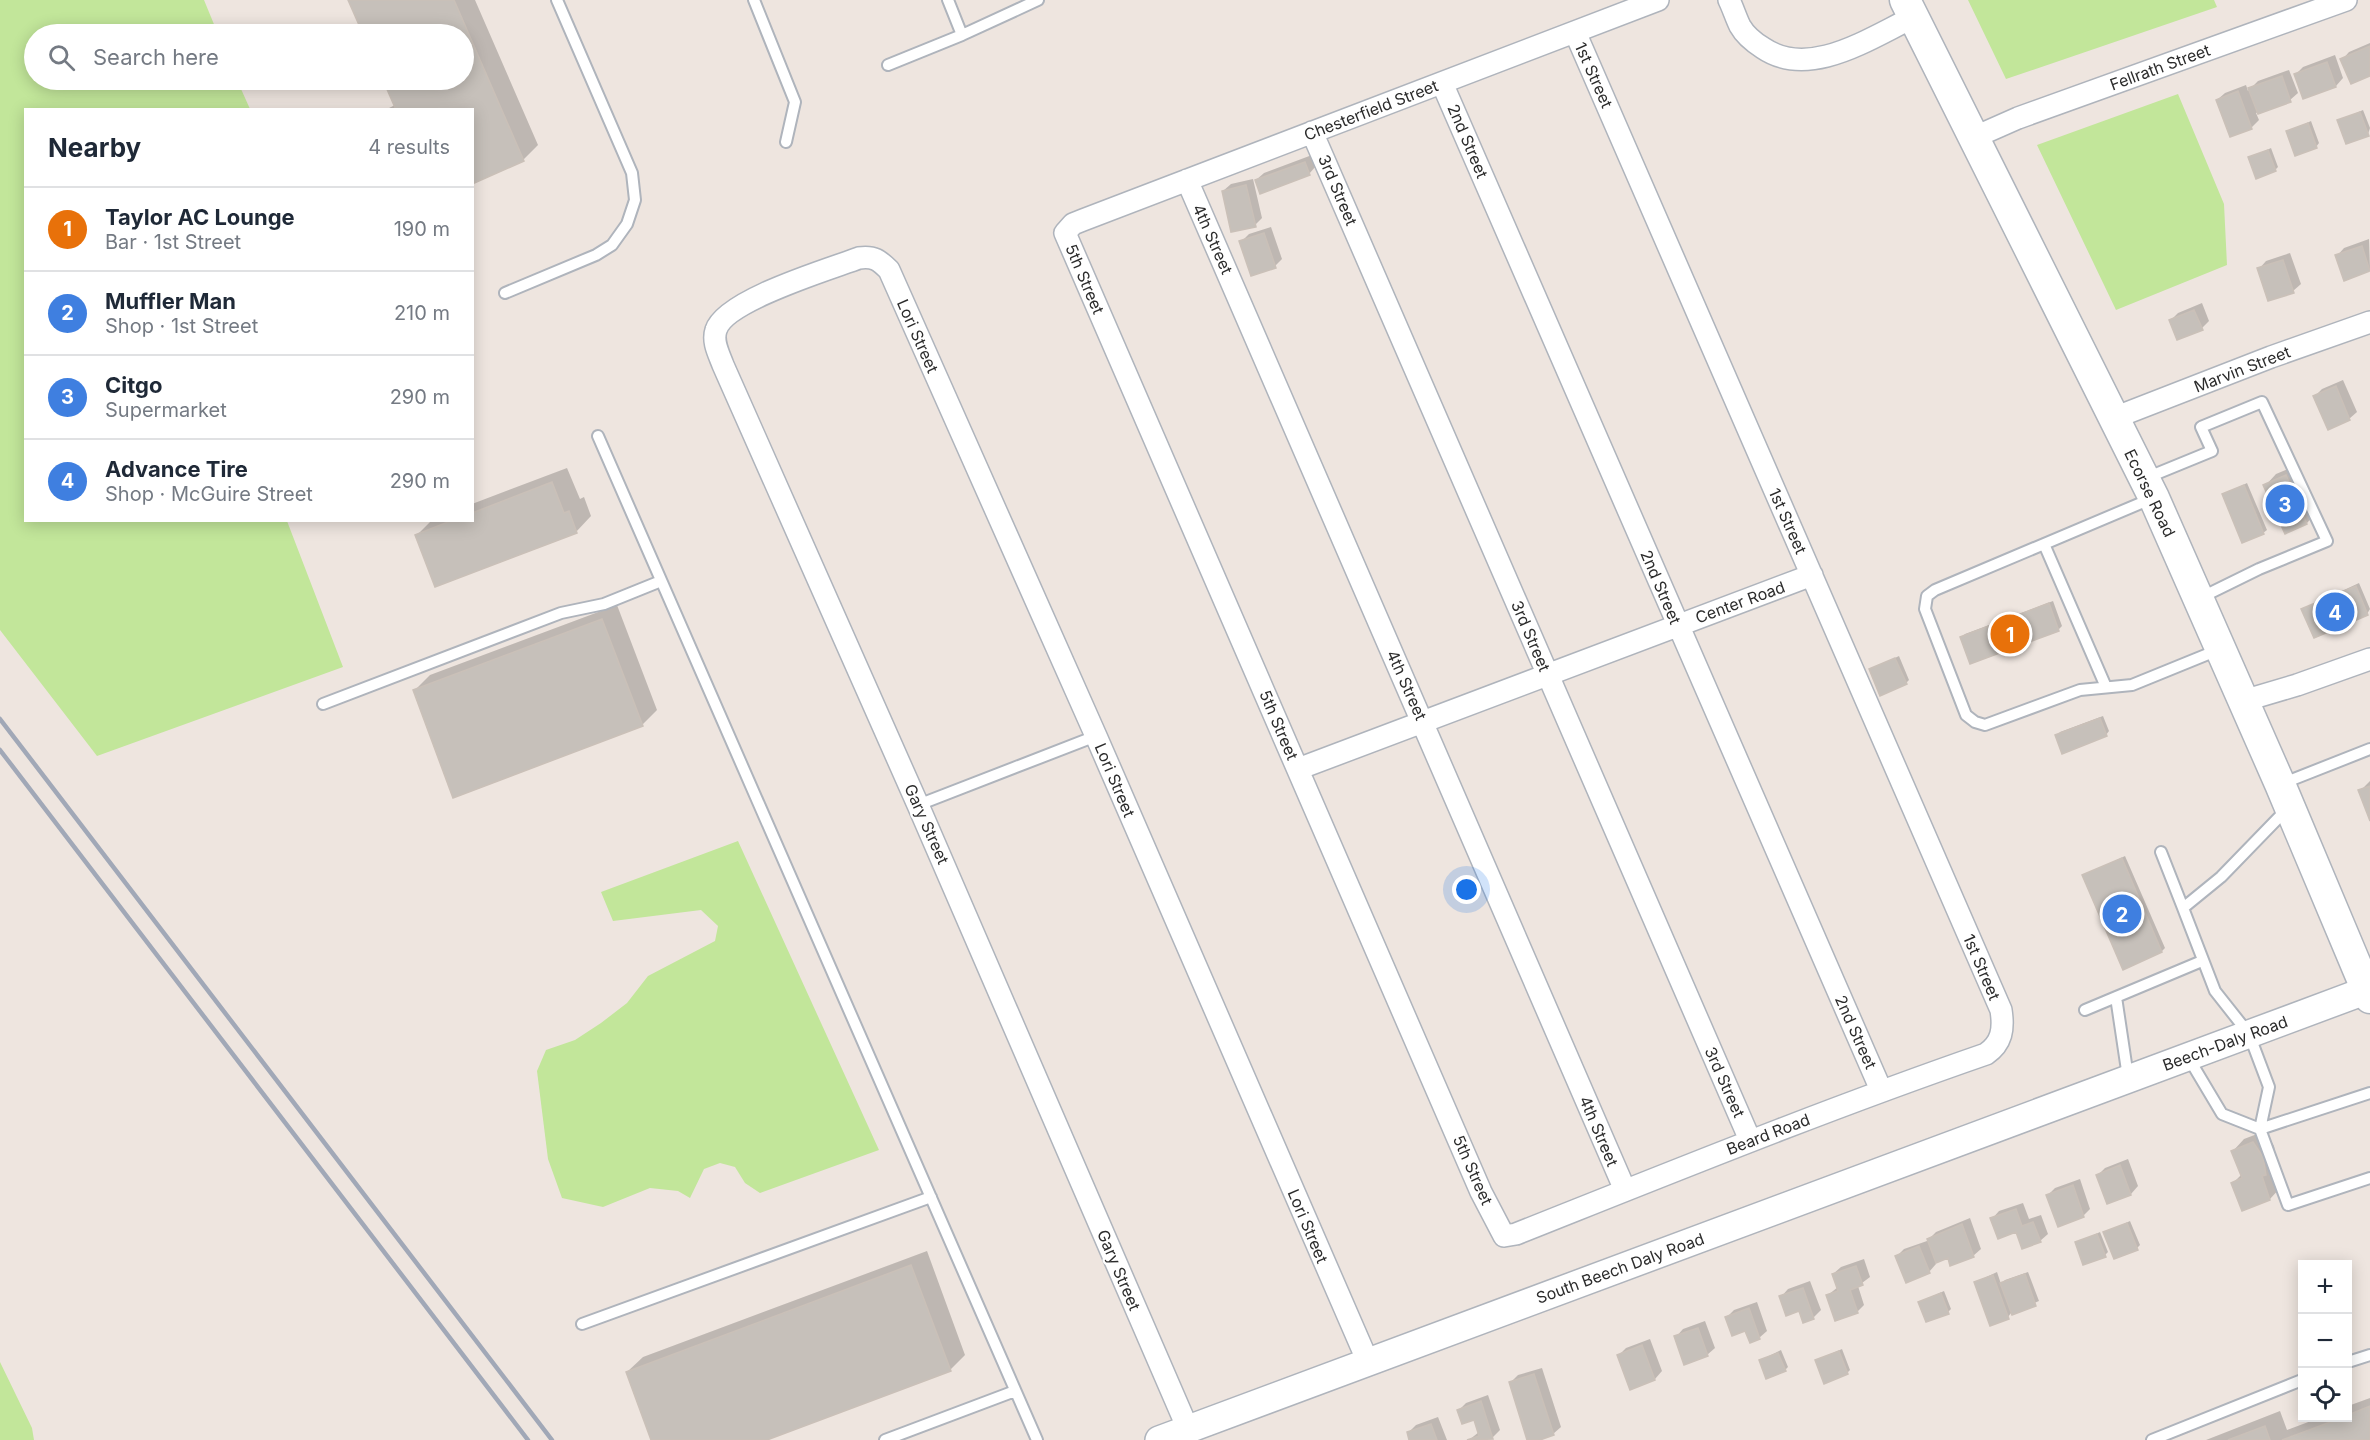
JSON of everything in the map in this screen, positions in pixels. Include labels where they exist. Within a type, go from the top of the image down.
[{"type":"main road","name":"Ecorse Road","points":[[1910,8],[2148,489],[2244,701],[2369,992]]},
{"type":"street","name":"Chesterfield Street","points":[[1083,220],[1658,0]]},
{"type":"street","points":[[1729,0],[1741,28],[1756,44],[1773,54],[1792,59],[1818,59],[1839,52],[1910,8]]},
{"type":"street","name":"Fellrath Street","points":[[1975,137],[2019,118],[2346,0]]},
{"type":"street","name":"1st Street","points":[[1575,32],[2001,1010]]},
{"type":"street","name":"2nd Street","points":[[1442,83],[1881,1090]]},
{"type":"street","name":"3rd Street","points":[[1312,132],[1750,1140]]},
{"type":"street","name":"4th Street","points":[[1187,180],[1625,1190]]},
{"type":"street","name":"5th Street","points":[[1083,220],[1073,224],[1065,232],[1481,1192],[1504,1236]]},
{"type":"street","name":"Lori Street","points":[[819,273],[860,258],[870,257],[879,260],[889,270],[1096,736],[1368,1362]]},
{"type":"street","name":"Gary Street","points":[[819,273],[765,293],[734,309],[716,328],[715,343],[1188,1429]]},
{"type":"street","name":"Marvin Street","points":[[2114,418],[2271,357],[2370,322]]},
{"type":"street","name":"Center Road","points":[[1298,769],[1812,575]]},
{"type":"street","points":[[2244,701],[2370,659]]},
{"type":"street","name":"Beech-Daly Road","points":[[2081,1096],[2369,992]]},
{"type":"street","name":"Beard Road","points":[[1504,1236],[1516,1234],[1881,1090],[1986,1054],[1995,1047],[2001,1036],[2003,1023],[2001,1010]]},
{"type":"street","name":"South Beech Daly Road","points":[[1159,1440],[2081,1096]]},
{"type":"lane","points":[[505,292],[596,255],[612,245],[627,224],[635,200],[632,174],[557,0]]},
{"type":"lane","points":[[754,0],[795,102],[786,142]]},
{"type":"lane","points":[[948,0],[962,34]]},
{"type":"lane","points":[[888,65],[1038,0]]},
{"type":"lane","points":[[2198,599],[2259,569],[2327,541],[2262,402],[2201,427],[2212,451],[2148,489],[2044,544],[1935,590],[1927,596],[1925,609],[1966,715],[1975,722],[1985,725],[2080,690],[2132,685],[2220,649]]},
{"type":"lane","points":[[598,436],[1037,1440]]},
{"type":"lane","points":[[2044,544],[2106,687]]},
{"type":"lane","points":[[323,704],[561,613],[604,604],[661,581]]},
{"type":"lane","points":[[918,805],[1096,736]]},
{"type":"lane","points":[[2183,908],[2222,876],[2285,796],[2370,749]]},
{"type":"lane","points":[[2160,852],[2215,991],[2249,1034],[2269,1087],[2260,1129],[2288,1205],[2370,1178]]},
{"type":"lane","points":[[2085,1010],[2202,961]]},
{"type":"lane","points":[[2116,997],[2128,1079]]},
{"type":"lane","points":[[2188,1057],[2222,1114],[2260,1129],[2370,1093]]},
{"type":"lane","points":[[582,1324],[931,1197]]},
{"type":"lane","points":[[2352,1361],[2370,1355]]},
{"type":"lane","points":[[2152,1440],[2298,1382]]},
{"type":"lane","points":[[885,1440],[1015,1391]]},
{"type":"green space","points":[[0,0],[204,0],[214,24],[24,24],[24,90],[241,90],[250,108],[24,108],[24,522],[287,522],[343,667],[97,756],[0,630]]},
{"type":"green space","points":[[1968,0],[2214,0],[2217,7],[2006,79]]},
{"type":"green space","points":[[2178,94],[2224,204],[2227,265],[2116,310],[2037,145]]},
{"type":"green space","points":[[738,841],[879,1150],[760,1193],[745,1183],[735,1167],[720,1163],[704,1169],[690,1198],[678,1191],[650,1188],[603,1207],[562,1198],[548,1159],[537,1071],[546,1050],[575,1040],[627,1003],[648,976],[715,941],[718,926],[701,910],[613,921],[601,892]]},
{"type":"green space","points":[[0,1362],[32,1428],[34,1440],[0,1440]]},
{"type":"building","points":[[348,0],[454,0],[464,24],[359,24]]},
{"type":"building","points":[[474,46],[524,161],[474,183],[474,108],[395,108],[387,90],[474,90]]},
{"type":"building","points":[[2370,46],[2370,76],[2351,84],[2340,59]]},
{"type":"building","points":[[2327,62],[2336,87],[2303,99],[2294,74]]},
{"type":"building","points":[[2282,76],[2291,102],[2258,114],[2248,88]]},
{"type":"building","points":[[2238,91],[2252,129],[2230,137],[2216,100]]},
{"type":"building","points":[[2360,112],[2369,136],[2346,144],[2337,120]]},
{"type":"building","points":[[2308,123],[2317,148],[2295,156],[2286,131]]},
{"type":"building","points":[[2268,150],[2276,171],[2256,179],[2248,157]]},
{"type":"building","points":[[1305,162],[1310,175],[1260,194],[1255,180]]},
{"type":"building","points":[[1246,185],[1256,227],[1231,232],[1222,191]]},
{"type":"building","points":[[1264,233],[1276,268],[1251,276],[1239,241]]},
{"type":"building","points":[[2362,246],[2370,271],[2344,281],[2335,255]]},
{"type":"building","points":[[2283,260],[2294,293],[2268,301],[2257,268]]},
{"type":"building","points":[[2194,310],[2203,330],[2177,340],[2169,320]]},
{"type":"building","points":[[2336,386],[2350,420],[2328,430],[2313,396]]},
{"type":"building","points":[[2286,475],[2307,524],[2285,534],[2263,485]]},
{"type":"building","points":[[552,482],[564,513],[569,511],[577,533],[435,587],[415,535],[448,522],[474,522],[474,512]]},
{"type":"building","points":[[2244,485],[2264,534],[2242,543],[2222,494]]},
{"type":"building","points":[[2356,586],[2368,615],[2314,638],[2301,609]]},
{"type":"building","points":[[2049,603],[2059,631],[1970,664],[1960,637]]},
{"type":"building","points":[[602,619],[643,726],[453,798],[413,690]]},
{"type":"building","points":[[1895,658],[1907,684],[1880,696],[1869,669]]},
{"type":"building","points":[[2100,718],[2107,736],[2062,754],[2055,735]]},
{"type":"building","points":[[2370,786],[2370,821],[2358,790]]},
{"type":"building","points":[[2122,858],[2162,952],[2123,970],[2082,875]]},
{"type":"building","points":[[2253,1142],[2263,1157],[2266,1175],[2262,1176],[2270,1200],[2242,1211],[2231,1183],[2242,1178],[2231,1151]]},
{"type":"building","points":[[2120,1165],[2131,1195],[2107,1204],[2096,1175]]},
{"type":"building","points":[[2073,1185],[2084,1217],[2058,1227],[2046,1195]]},
{"type":"building","points":[[2016,1209],[2022,1226],[2033,1222],[2041,1242],[2022,1249],[2016,1232],[1998,1239],[1990,1218]]},
{"type":"building","points":[[2127,1223],[2138,1250],[2114,1259],[2103,1232]]},
{"type":"building","points":[[1962,1224],[1974,1257],[1950,1266],[1948,1258],[1936,1263],[1927,1239]]},
{"type":"building","points":[[2097,1234],[2106,1257],[2083,1265],[2075,1242]]},
{"type":"building","points":[[1919,1246],[1930,1273],[1906,1283],[1895,1256]]},
{"type":"building","points":[[911,1265],[951,1371],[767,1440],[651,1440],[626,1372]]},
{"type":"building","points":[[1856,1266],[1863,1285],[1850,1290],[1858,1313],[1835,1321],[1826,1295],[1838,1291],[1832,1274]]},
{"type":"building","points":[[2025,1274],[2036,1306],[2012,1315],[2000,1283]]},
{"type":"building","points":[[1993,1275],[2009,1319],[1990,1326],[1974,1282]]},
{"type":"building","points":[[1803,1288],[1814,1319],[1803,1323],[1799,1311],[1786,1316],[1779,1296]]},
{"type":"building","points":[[1941,1293],[1949,1314],[1926,1322],[1918,1302]]},
{"type":"building","points":[[1749,1308],[1760,1339],[1750,1343],[1745,1331],[1732,1336],[1725,1317]]},
{"type":"building","points":[[1698,1328],[1708,1356],[1684,1365],[1674,1336]]},
{"type":"building","points":[[1642,1345],[1655,1380],[1630,1390],[1617,1355]]},
{"type":"building","points":[[1839,1351],[1848,1374],[1824,1384],[1815,1360]]},
{"type":"building","points":[[1778,1353],[1786,1371],[1766,1379],[1759,1360]]},
{"type":"building","points":[[1534,1374],[1554,1435],[1540,1440],[1527,1440],[1509,1382]]},
{"type":"building","points":[[1481,1401],[1493,1439],[1467,1440],[1479,1436],[1474,1420],[1462,1424],[1457,1410]]},
{"type":"building","points":[[2370,1406],[2370,1440],[2282,1440],[2330,1422],[2352,1422],[2352,1413]]},
{"type":"building","points":[[1431,1424],[1437,1440],[1409,1440],[1407,1432]]},
{"type":"building","points":[[2265,1426],[2270,1440],[2228,1440]]},
{"type":"railway","points":[[0,719],[552,1440]]},
{"type":"railway","points":[[0,750],[528,1440]]},
{"type":"place","name":"Citgo","points":[[2285,504]]},
{"type":"place","name":"Advance Tire","points":[[2335,612]]},
{"type":"place","name":"Taylor AC Lounge","points":[[2010,634]]},
{"type":"place","name":"Muffler Man","points":[[2122,914]]}]
